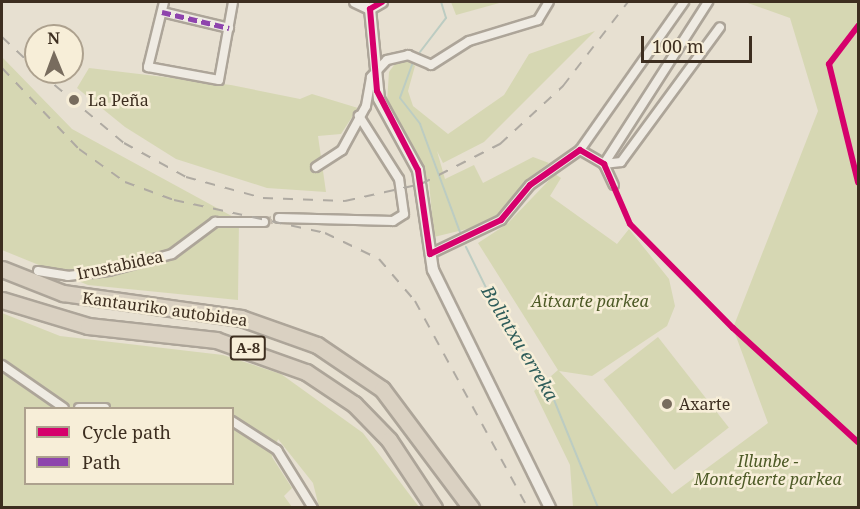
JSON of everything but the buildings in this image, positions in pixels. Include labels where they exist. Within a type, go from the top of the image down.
[{"type":"highway","name":"Kantauriko autobidea","points":[[2,268],[63,293],[241,318],[317,345],[382,389],[471,507]]},
{"type":"highway","name":"Kantauriko autobidea","points":[[2,300],[88,326],[216,340],[306,372],[354,404],[389,440],[434,507]]},
{"type":"street","points":[[164,2],[148,67],[222,77],[233,2]]},
{"type":"street","points":[[355,2],[370,9]]},
{"type":"street","points":[[370,9],[382,2]]},
{"type":"street","points":[[316,167],[342,150],[378,69],[387,60],[408,55],[431,65],[469,41],[538,20],[549,2]]},
{"type":"street","points":[[430,254],[483,231],[501,220],[530,185],[580,150],[684,2]]},
{"type":"street","points":[[604,164],[708,2]]},
{"type":"street","points":[[370,9],[382,109],[420,179],[430,254],[443,294],[550,507]]},
{"type":"street","points":[[162,12],[230,28]]},
{"type":"street","points":[[580,150],[604,164],[615,166],[638,143],[720,27]]},
{"type":"street","points":[[376,55],[387,60]]},
{"type":"street","points":[[279,218],[393,221],[404,214],[399,178],[359,116]]},
{"type":"street","points":[[604,164],[614,184]]},
{"type":"street","name":"Irustabidea","points":[[38,271],[68,276],[109,271],[172,254],[215,222],[264,222]]},
{"type":"street","points":[[2,365],[63,407]]},
{"type":"street","points":[[234,422],[277,450],[313,507]]},
{"type":"green space","points":[[451,2],[503,2],[456,15]]},
{"type":"green space","points":[[745,2],[858,2],[858,507],[573,507],[570,465],[534,391],[558,370],[478,243],[507,224],[555,174],[561,178],[550,196],[617,244],[629,229],[669,279],[675,306],[667,326],[592,376],[559,371],[672,494],[768,423],[733,328],[818,111],[790,18]]},
{"type":"green space","points":[[595,31],[484,142],[443,163],[437,151],[445,179],[474,165],[483,183],[533,157],[549,163],[526,180],[502,212],[471,228],[434,237],[429,182],[387,102],[389,72],[397,61],[407,59],[415,66],[408,91],[413,106],[448,134],[504,95],[529,54]]},
{"type":"green space","points":[[2,57],[24,80],[24,84],[28,84],[72,129],[239,220],[238,300],[88,285],[2,250]]},
{"type":"green space","points":[[89,68],[231,85],[300,99],[312,94],[358,108],[341,134],[318,136],[326,192],[267,188],[176,159],[125,127],[77,88],[79,84],[84,84],[84,76]]},
{"type":"green space","points":[[2,313],[60,336],[223,355],[281,374],[363,433],[419,507],[319,507],[313,483],[278,439],[272,457],[292,488],[284,496],[292,507],[2,507]]},
{"type":"green space","name":"Axarte","points":[[658,337],[729,428],[674,470],[604,379]]},
{"type":"waterway","points":[[420,52],[446,18],[441,2]]},
{"type":"waterway","points":[[413,62],[400,98],[420,124],[460,232]]},
{"type":"waterway","name":"Bolintxu erreka","points":[[466,247],[498,312],[552,395],[598,508]]},
{"type":"tunnel","points":[[264,222],[279,218]]},
{"type":"railway","points":[[53,84],[124,143],[186,177],[263,198],[345,201],[421,184],[500,144],[563,86],[628,2]]},
{"type":"railway","points":[[2,37],[24,58]]},
{"type":"railway","points":[[2,68],[79,149],[125,182],[174,200],[325,233],[379,259],[415,301],[528,508]]},
{"type":"marked path","points":[[162,12],[229,28]]},
{"type":"cycle path","points":[[382,2],[370,9],[377,91],[418,170],[430,254],[501,220],[530,185],[580,150],[604,164],[630,224],[733,328],[858,442]]},
{"type":"cycle path","points":[[858,26],[829,64],[858,182]]},
{"type":"place","name":"La Peña","points":[[74,100]]},
{"type":"place","name":"Axarte","points":[[667,404]]},
{"type":"park label","name":"Aitxarte parkea","points":[[590,301]]},
{"type":"park label","name":"Illunbe - Montefuerte parkea","points":[[768,470]]}]
